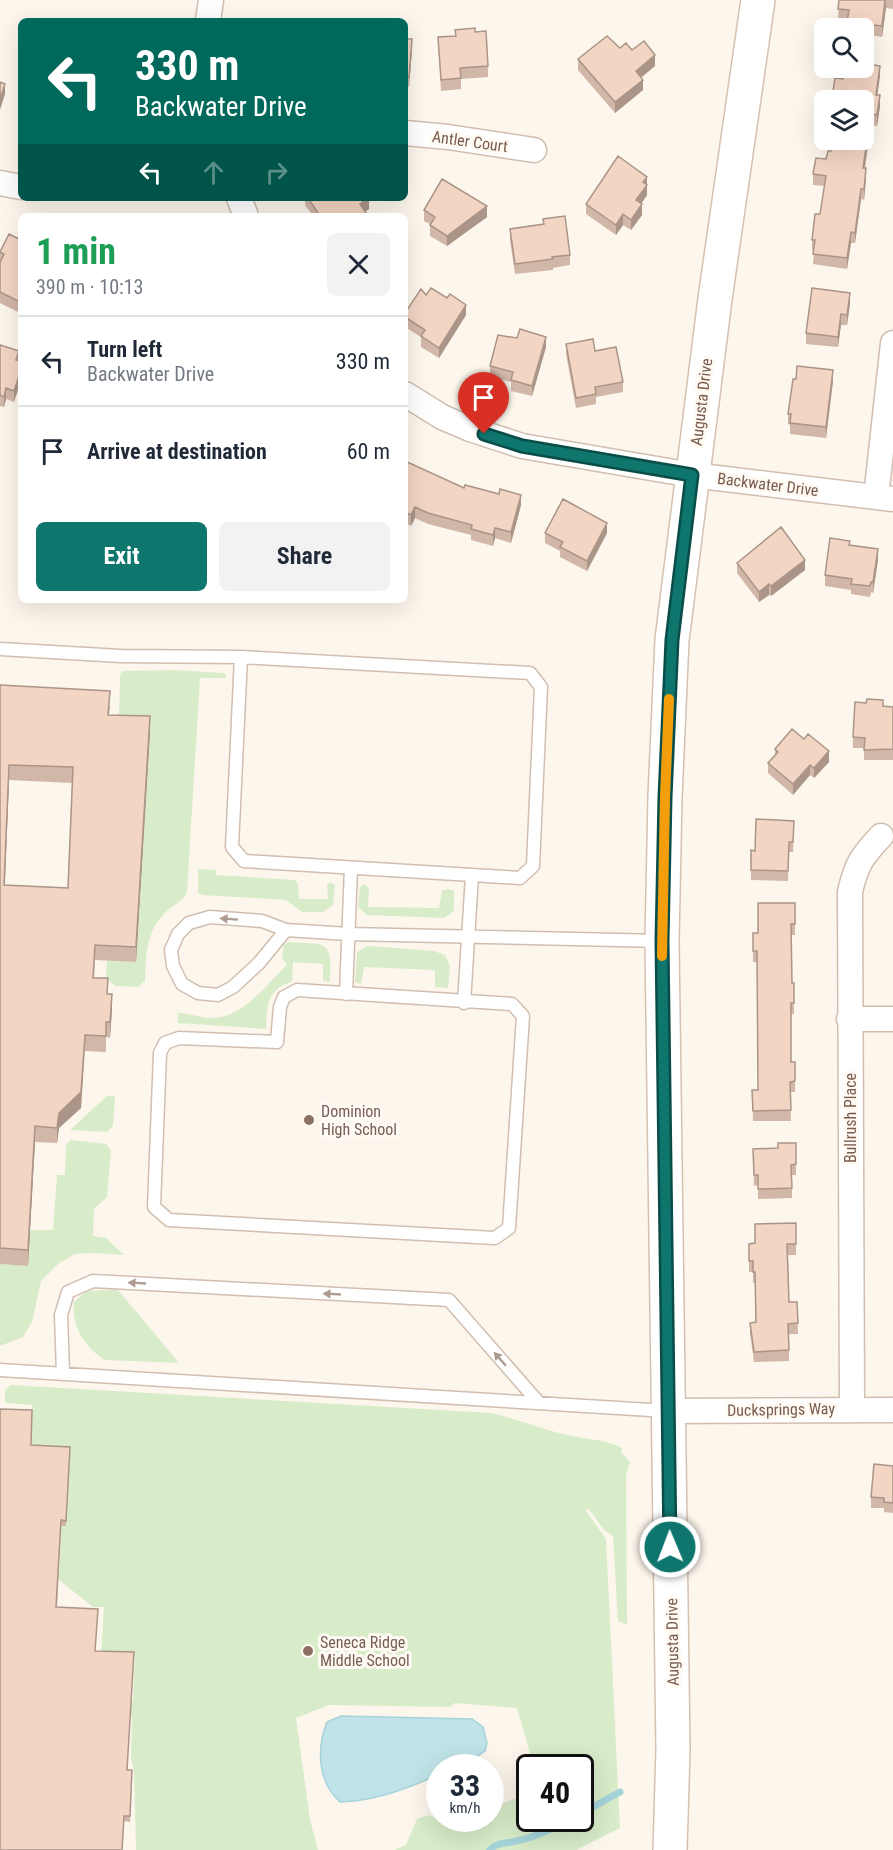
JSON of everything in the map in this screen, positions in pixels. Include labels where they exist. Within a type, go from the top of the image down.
[{"type":"street","points":[[208,18],[211,0]]},
{"type":"street","name":"Augusta Drive","points":[[670,1850],[673,1750],[662,941],[672,640],[715,299],[758,0]]},
{"type":"street","name":"Antler Court","points":[[408,133],[448,136],[534,150]]},
{"type":"street","points":[[0,183],[18,186]]},
{"type":"street","points":[[885,498],[893,343]]},
{"type":"street","name":"Backwater Drive","points":[[408,396],[442,417],[522,446],[692,475],[885,498]]},
{"type":"street","name":"Bullrush Place","points":[[852,1408],[850,892],[855,869],[862,856],[881,836]]},
{"type":"street","points":[[849,1019],[893,1018]]},
{"type":"street","name":"Ducksprings Way","points":[[669,1411],[852,1408],[893,1410]]},
{"type":"lane","points":[[0,650],[121,656],[241,657],[530,673],[541,687],[533,866],[520,879],[244,861],[232,847],[241,657]]},
{"type":"lane","points":[[346,994],[351,868]]},
{"type":"lane","points":[[464,1003],[472,875]]},
{"type":"lane","points":[[286,930],[259,963],[233,987],[218,995],[198,993],[182,984],[173,966],[171,950],[178,934],[189,923],[210,917],[262,921],[286,930],[348,934],[467,939],[662,941]]},
{"type":"lane","points":[[297,990],[464,1003],[512,1004],[524,1016],[509,1228],[495,1238],[169,1220],[154,1207],[160,1053],[165,1043],[179,1038],[277,1042],[280,1007],[284,997],[297,990]]},
{"type":"lane","points":[[63,1373],[61,1315],[68,1292],[93,1281],[449,1300],[539,1402]]},
{"type":"lane","points":[[0,1370],[669,1411]]},
{"type":"green space","points":[[174,670],[226,675],[226,678],[200,678],[187,892],[160,918],[151,934],[148,943],[145,981],[138,987],[116,986],[106,978],[107,961],[136,962],[150,732],[119,721],[120,676],[122,671]]},
{"type":"green space","points":[[198,869],[216,870],[216,875],[295,880],[298,884],[299,899],[328,899],[327,885],[330,882],[335,885],[333,905],[323,912],[302,912],[286,900],[202,895],[198,893]]},
{"type":"green space","points":[[364,884],[369,888],[368,907],[439,908],[442,890],[448,889],[454,891],[454,911],[444,918],[367,915],[358,907],[360,887]]},
{"type":"green space","points":[[289,942],[312,943],[325,947],[330,958],[330,982],[323,981],[323,964],[293,962],[292,982],[278,988],[270,999],[266,1029],[178,1023],[178,1013],[211,1018],[223,1017],[244,1007],[287,965],[282,958],[284,944]]},
{"type":"green space","points":[[368,946],[434,951],[445,955],[450,966],[448,988],[435,987],[435,970],[364,967],[361,984],[355,982],[357,952]]},
{"type":"green space","points":[[107,1096],[115,1096],[113,1126],[107,1132],[70,1130]]},
{"type":"green space","points":[[71,1140],[106,1144],[111,1150],[107,1197],[94,1209],[93,1236],[106,1238],[124,1255],[75,1254],[58,1264],[41,1281],[32,1322],[23,1337],[0,1346],[0,1264],[28,1266],[30,1230],[53,1230],[57,1175],[65,1175],[66,1145]]},
{"type":"green space","points":[[118,1290],[179,1363],[105,1360],[91,1349],[77,1328],[74,1302],[87,1291]]},
{"type":"green space","name":"Seneca Ridge Middle School","points":[[11,1385],[491,1413],[570,1436],[608,1442],[622,1448],[621,1452],[630,1462],[626,1475],[627,1625],[618,1621],[613,1536],[605,1531],[588,1508],[586,1511],[606,1539],[620,1828],[576,1850],[394,1850],[406,1845],[417,1819],[426,1816],[426,1832],[504,1832],[504,1803],[516,1798],[516,1832],[594,1832],[594,1754],[530,1754],[517,1708],[455,1703],[450,1707],[329,1705],[296,1718],[310,1820],[318,1850],[136,1850],[134,1773],[131,1758],[132,1717],[98,1713],[98,1699],[133,1701],[135,1657],[101,1654],[104,1607],[93,1607],[59,1580],[61,1526],[66,1526],[31,1451],[32,1405],[5,1403],[5,1390]]},
{"type":"water","points":[[341,1716],[472,1719],[483,1727],[487,1743],[485,1751],[480,1754],[426,1754],[426,1780],[379,1797],[340,1802],[327,1785],[321,1765],[321,1743],[327,1722]]},
{"type":"building","points":[[839,0],[885,0],[882,26],[874,25],[874,18],[848,18],[849,10],[838,9]]},
{"type":"building","points":[[475,28],[475,32],[486,31],[488,66],[460,68],[461,78],[441,80],[438,37],[456,36],[455,30]]},
{"type":"building","points":[[607,36],[620,48],[626,43],[632,50],[644,41],[655,55],[636,71],[643,80],[615,102],[578,59]]},
{"type":"building","points":[[408,39],[412,39],[409,77]]},
{"type":"building","points":[[874,65],[880,66],[876,95],[880,95],[877,115],[874,114],[874,90],[833,90],[835,78],[874,78]]},
{"type":"building","points":[[0,82],[5,84],[0,100]]},
{"type":"building","points":[[866,150],[863,168],[866,168],[864,189],[861,189],[855,233],[851,232],[847,258],[813,254],[815,214],[820,214],[826,176],[813,174],[816,158],[826,159],[828,151]]},
{"type":"building","points":[[618,156],[647,177],[643,182],[647,185],[636,200],[642,204],[631,220],[623,214],[616,225],[586,204]]},
{"type":"building","points":[[442,179],[487,206],[447,236],[430,225],[435,217],[424,210]]},
{"type":"building","points":[[310,201],[364,201],[360,204],[366,213],[318,213]]},
{"type":"building","points":[[565,216],[570,255],[515,264],[510,229],[544,224],[543,219]]},
{"type":"building","points":[[9,234],[18,238],[18,301],[0,292],[0,263],[4,254],[0,252]]},
{"type":"building","points":[[431,288],[447,298],[450,294],[466,305],[439,348],[421,336],[425,330],[408,319],[408,308],[421,289],[426,295]]},
{"type":"building","points":[[812,288],[850,293],[847,315],[841,314],[838,337],[806,333]]},
{"type":"building","points":[[520,329],[546,337],[532,386],[511,380],[513,372],[490,366],[498,335],[517,338]]},
{"type":"building","points":[[593,339],[595,351],[616,347],[623,382],[595,387],[596,394],[576,398],[566,344]]},
{"type":"building","points":[[0,345],[18,351],[16,360],[18,360],[18,379],[14,391],[6,388],[4,397],[0,395]]},
{"type":"building","points":[[797,366],[833,370],[826,427],[790,423],[791,414],[788,414]]},
{"type":"building","points":[[408,462],[464,488],[465,485],[499,494],[500,489],[521,495],[511,532],[495,528],[493,535],[471,529],[472,525],[428,513],[415,507],[411,515],[408,514]]},
{"type":"building","points":[[563,499],[607,523],[587,561],[560,547],[563,542],[545,533]]},
{"type":"building","points":[[781,527],[805,560],[771,586],[769,584],[759,592],[737,563]]},
{"type":"building","points":[[830,538],[850,541],[849,545],[878,549],[873,582],[870,586],[851,584],[852,579],[825,575]]},
{"type":"building","points":[[0,685],[110,691],[108,715],[150,716],[136,947],[95,945],[93,978],[108,978],[107,994],[112,994],[110,1022],[106,1022],[106,1036],[85,1035],[81,1092],[59,1113],[57,1128],[35,1126],[28,1250],[0,1248]],"holes":[[[9,765],[73,767],[68,888],[4,885]]]},
{"type":"building","points":[[867,699],[883,700],[883,706],[893,707],[893,749],[864,750],[865,738],[853,737],[855,702],[866,703]]},
{"type":"building","points":[[792,729],[804,739],[808,734],[829,751],[814,768],[810,765],[793,784],[768,763],[778,752],[775,749]]},
{"type":"building","points":[[756,819],[794,821],[793,842],[789,842],[788,871],[751,870],[751,850],[755,851]]},
{"type":"building","points":[[758,903],[795,903],[795,924],[791,924],[794,1003],[791,1003],[791,1062],[795,1062],[795,1081],[790,1082],[791,1110],[753,1111],[752,1090],[758,1090],[757,951],[753,951],[753,933],[758,933]]},
{"type":"building","points":[[778,1143],[796,1143],[796,1164],[791,1165],[792,1188],[758,1189],[758,1175],[754,1175],[753,1149],[778,1148]]},
{"type":"building","points":[[796,1223],[796,1244],[787,1244],[789,1302],[797,1302],[798,1323],[788,1324],[789,1350],[754,1352],[750,1323],[756,1322],[755,1272],[753,1272],[753,1261],[749,1261],[749,1244],[755,1243],[755,1224]]},
{"type":"building","points":[[0,1409],[32,1410],[31,1445],[70,1447],[66,1521],[61,1520],[56,1607],[98,1609],[95,1651],[134,1652],[127,1770],[132,1770],[130,1816],[124,1816],[122,1850],[0,1850]]},
{"type":"building","points":[[874,1464],[893,1466],[893,1503],[884,1502],[884,1498],[871,1497]]},
{"type":"waterway","points":[[594,1806],[620,1792]]},
{"type":"waterway","points":[[490,1850],[499,1844],[546,1832]]},
{"type":"slow traffic","points":[[662,956],[669,699]]},
{"type":"place","name":"Dominion High School","points":[[309,1120]]},
{"type":"place","name":"Seneca Ridge Middle School","points":[[308,1651]]},
{"type":"route","points":[[484,434],[522,446],[692,475],[672,640],[662,941],[670,1547]]}]
